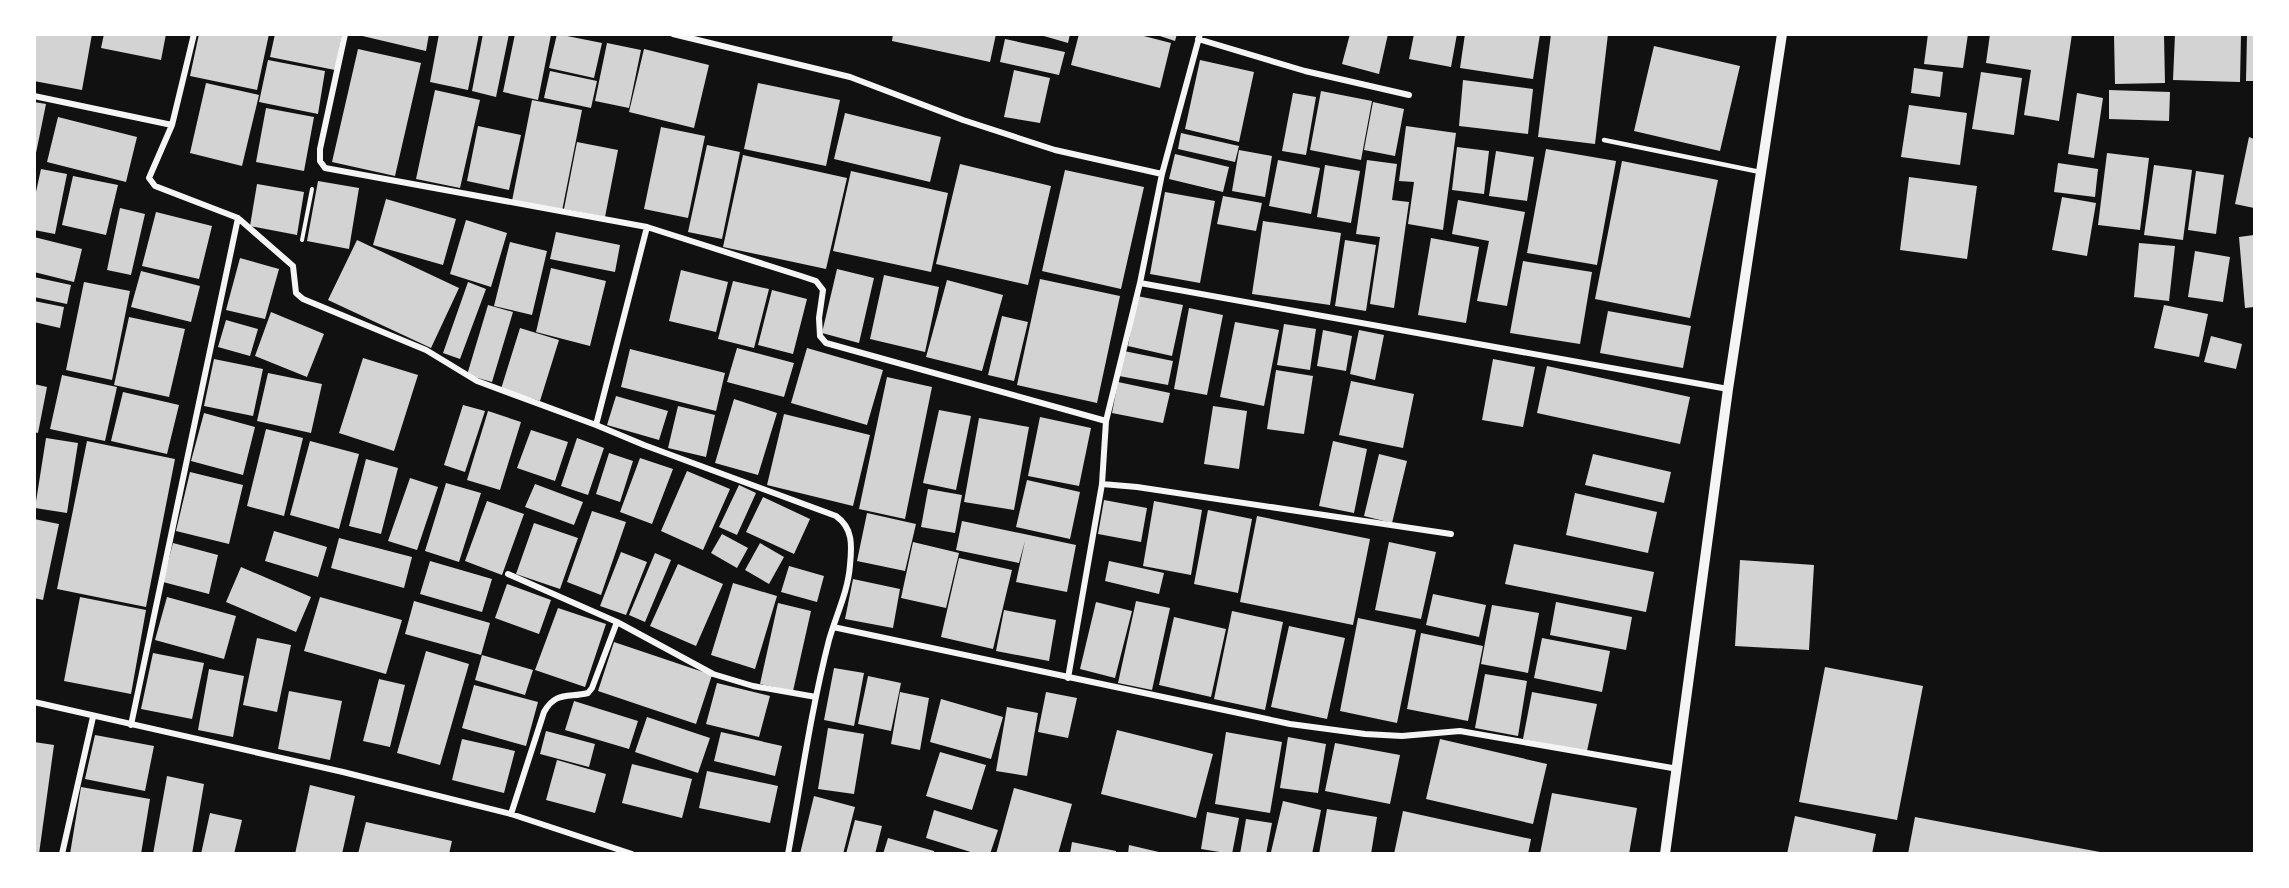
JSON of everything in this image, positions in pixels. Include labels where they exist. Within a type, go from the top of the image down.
[{"type":"street","points":[[194,34],[172,125],[149,178],[155,186],[238,218],[293,266],[296,293],[303,299],[426,350],[477,381],[825,512],[845,523],[850,530],[847,589],[833,627],[816,697],[788,854]]},
{"type":"street","points":[[345,34],[320,150],[320,161],[325,168],[646,227],[816,281],[823,290],[819,318],[820,336],[826,343],[1106,421]]},
{"type":"street","points":[[673,34],[850,77],[963,120],[1055,150],[1162,174]]},
{"type":"street","points":[[1665,854],[1728,389],[1782,34]]},
{"type":"street","points":[[1068,678],[1102,484],[1106,421],[1140,283],[1162,174],[1199,37],[1305,71],[1409,94]]},
{"type":"street","points":[[34,96],[172,125]]},
{"type":"street","points":[[131,725],[238,218]]},
{"type":"street","points":[[596,425],[646,227]]},
{"type":"street","points":[[1140,283],[1728,389]]},
{"type":"street","points":[[1102,484],[1451,534]]},
{"type":"street","points":[[508,574],[617,622],[720,676],[753,686],[816,697]]},
{"type":"street","points":[[511,814],[543,712],[548,704],[557,698],[588,693],[592,688],[617,622]]},
{"type":"street","points":[[833,627],[1290,724],[1365,734],[1402,736],[1460,731],[1678,769]]},
{"type":"street","points":[[34,702],[343,772],[511,814],[632,854]]},
{"type":"street","points":[[62,854],[93,717]]},
{"type":"lane","points":[[1604,141],[1760,172]]},
{"type":"path","points":[[293,266],[299,254],[317,171],[325,168]]},
{"type":"building","points":[[34,34],[92,34],[82,90],[34,81]]},
{"type":"building","points":[[104,34],[166,34],[161,60],[101,48]]},
{"type":"building","points":[[199,34],[269,34],[257,90],[190,76]]},
{"type":"building","points":[[275,34],[342,34],[335,70],[270,57]]},
{"type":"building","points":[[354,34],[429,34],[426,51]]},
{"type":"building","points":[[439,34],[479,34],[468,90],[430,82]]},
{"type":"building","points":[[483,34],[509,34],[496,97],[472,91]]},
{"type":"building","points":[[515,34],[551,35],[538,100],[503,92]]},
{"type":"building","points":[[557,34],[602,43],[594,78],[549,68]]},
{"type":"building","points":[[893,34],[996,34],[990,62],[892,41]]},
{"type":"building","points":[[1037,34],[1070,34],[1068,43]]},
{"type":"building","points":[[1079,34],[1136,34],[1171,43],[1160,88],[1071,65]]},
{"type":"building","points":[[1154,34],[1177,34],[1175,41]]},
{"type":"building","points":[[1350,34],[1388,34],[1379,74],[1342,64]]},
{"type":"building","points":[[1414,34],[1457,34],[1451,67],[1409,59]]},
{"type":"building","points":[[1465,34],[1540,34],[1533,79],[1460,68]]},
{"type":"building","points":[[1551,34],[1608,34],[1595,144],[1538,137]]},
{"type":"building","points":[[1928,34],[1968,34],[1963,68],[1924,64]]},
{"type":"building","points":[[1990,34],[2072,34],[2059,121],[2024,115],[2031,70],[1986,63]]},
{"type":"building","points":[[2175,34],[2241,34],[2240,82],[2173,80]]},
{"type":"building","points":[[2247,34],[2254,34],[2254,81],[2246,81]]},
{"type":"building","points":[[2114,35],[2164,35],[2165,83],[2115,84]]},
{"type":"building","points":[[1005,39],[1065,52],[1059,75],[1000,62]]},
{"type":"building","points":[[607,43],[641,50],[629,108],[595,101]]},
{"type":"building","points":[[1654,46],[1740,66],[1720,151],[1634,131]]},
{"type":"building","points":[[358,49],[421,63],[395,176],[332,162]]},
{"type":"building","points":[[644,49],[709,65],[694,128],[629,112]]},
{"type":"building","points":[[268,60],[325,71],[318,114],[259,102]]},
{"type":"building","points":[[1200,60],[1254,72],[1239,142],[1185,129]]},
{"type":"building","points":[[1914,68],[1943,72],[1940,97],[1911,93]]},
{"type":"building","points":[[1014,70],[1050,78],[1040,123],[1004,117]]},
{"type":"building","points":[[550,71],[597,81],[591,108],[544,98]]},
{"type":"building","points":[[1981,72],[2022,78],[2014,135],[1972,129]]},
{"type":"building","points":[[1463,80],[1533,89],[1528,134],[1459,126]]},
{"type":"building","points":[[206,83],[259,95],[242,166],[190,153]]},
{"type":"building","points":[[758,83],[840,100],[826,166],[744,149]]},
{"type":"building","points":[[435,90],[480,100],[460,188],[416,179]]},
{"type":"building","points":[[2109,90],[2170,92],[2169,121],[2109,119]]},
{"type":"building","points":[[1321,91],[1372,101],[1361,160],[1310,150]]},
{"type":"building","points":[[1293,93],[1316,97],[1306,155],[1282,151]]},
{"type":"building","points":[[2077,93],[2103,98],[2094,158],[2068,154]]},
{"type":"building","points":[[532,100],[582,110],[562,211],[512,201]]},
{"type":"building","points":[[34,102],[46,104],[36,153],[34,153]]},
{"type":"building","points":[[1373,102],[1404,109],[1395,156],[1364,150]]},
{"type":"building","points":[[1909,105],[1967,113],[1960,165],[1901,157]]},
{"type":"building","points":[[266,108],[314,117],[304,171],[256,162]]},
{"type":"building","points":[[845,113],[941,137],[930,182],[834,159]]},
{"type":"building","points":[[58,117],[137,137],[126,182],[47,162]]},
{"type":"building","points":[[478,126],[521,135],[509,190],[467,181]]},
{"type":"building","points":[[1406,126],[1456,133],[1443,230],[1408,224],[1414,182],[1399,181]]},
{"type":"building","points":[[661,127],[705,136],[688,218],[644,209]]},
{"type":"building","points":[[1181,133],[1239,146],[1235,162],[1178,149]]},
{"type":"building","points":[[2249,137],[2254,139],[2254,208],[2235,204]]},
{"type":"building","points":[[577,142],[618,150],[605,217],[564,209]]},
{"type":"building","points":[[707,145],[740,152],[722,239],[688,232]]},
{"type":"building","points":[[1457,147],[1489,151],[1484,194],[1452,190]]},
{"type":"building","points":[[1546,149],[1616,161],[1597,265],[1527,253]]},
{"type":"building","points":[[1239,150],[1272,156],[1265,197],[1232,191]]},
{"type":"building","points":[[1496,151],[1534,157],[1527,201],[1489,196]]},
{"type":"building","points":[[2107,153],[2149,158],[2140,230],[2098,225]]},
{"type":"building","points":[[1175,154],[1229,167],[1223,192],[1169,179]]},
{"type":"building","points":[[743,155],[847,178],[826,269],[723,247]]},
{"type":"building","points":[[1278,160],[1320,168],[1311,214],[1269,206]]},
{"type":"building","points":[[1367,160],[1397,164],[1392,200],[1409,202],[1394,308],[1370,304],[1380,237],[1356,234]]},
{"type":"building","points":[[1622,161],[1718,180],[1690,318],[1595,299]]},
{"type":"building","points":[[2058,163],[2098,169],[2095,197],[2054,192]]},
{"type":"building","points":[[960,164],[1051,186],[1028,285],[936,264]]},
{"type":"building","points":[[1325,165],[1360,171],[1351,223],[1317,217]]},
{"type":"building","points":[[2154,165],[2192,170],[2183,240],[2144,235]]},
{"type":"building","points":[[41,169],[67,174],[55,234],[34,230],[34,201]]},
{"type":"building","points":[[1065,170],[1144,187],[1121,289],[1042,271]]},
{"type":"building","points":[[851,171],[948,193],[931,272],[833,251]]},
{"type":"building","points":[[2196,171],[2224,175],[2216,234],[2188,230]]},
{"type":"building","points":[[73,176],[118,185],[106,235],[62,225]]},
{"type":"building","points":[[1909,177],[1977,186],[1967,259],[1900,250]]},
{"type":"building","points":[[318,181],[359,188],[349,249],[307,241]]},
{"type":"building","points":[[257,184],[304,192],[297,235],[250,226]]},
{"type":"building","points":[[1165,192],[1215,201],[1200,283],[1150,274]]},
{"type":"building","points":[[1223,196],[1262,203],[1256,231],[1217,224]]},
{"type":"building","points":[[2062,197],[2096,203],[2087,256],[2052,250]]},
{"type":"building","points":[[386,199],[456,219],[443,265],[373,245]]},
{"type":"building","points":[[1458,200],[1525,212],[1507,306],[1477,301],[1489,241],[1452,234]]},
{"type":"building","points":[[120,208],[145,214],[131,275],[107,270]]},
{"type":"building","points":[[156,212],[212,226],[199,279],[142,266]]},
{"type":"building","points":[[466,220],[507,233],[491,287],[450,274]]},
{"type":"building","points":[[1263,221],[1341,233],[1330,305],[1252,294]]},
{"type":"building","points":[[556,232],[620,245],[615,272],[550,259]]},
{"type":"building","points":[[2254,235],[2254,307],[2245,308],[2239,237]]},
{"type":"building","points":[[34,237],[82,249],[74,282],[34,272]]},
{"type":"building","points":[[1431,238],[1479,247],[1466,323],[1418,315]]},
{"type":"building","points":[[357,240],[459,288],[431,348],[328,300]]},
{"type":"building","points":[[1345,240],[1376,245],[1366,311],[1335,306]]},
{"type":"building","points":[[510,242],[547,251],[532,315],[494,306]]},
{"type":"building","points":[[2139,243],[2175,246],[2169,301],[2134,297]]},
{"type":"building","points":[[2195,251],[2230,257],[2223,302],[2188,297]]},
{"type":"building","points":[[240,258],[279,269],[265,319],[226,310]]},
{"type":"building","points":[[1523,261],[1592,272],[1580,344],[1510,333]]},
{"type":"building","points":[[551,268],[606,281],[590,346],[536,332]]},
{"type":"building","points":[[837,269],[874,278],[859,343],[822,333]]},
{"type":"building","points":[[681,270],[728,282],[716,332],[669,321]]},
{"type":"building","points":[[141,271],[200,286],[191,322],[131,307]]},
{"type":"building","points":[[884,275],[939,287],[925,352],[870,339]]},
{"type":"building","points":[[34,277],[71,285],[67,304],[34,297]]},
{"type":"building","points":[[1040,279],[1120,296],[1097,403],[1017,385]]},
{"type":"building","points":[[947,280],[1003,295],[982,371],[926,357]]},
{"type":"building","points":[[733,281],[769,289],[754,348],[718,339]]},
{"type":"building","points":[[84,282],[130,291],[112,380],[66,370]]},
{"type":"building","points":[[468,282],[486,289],[460,359],[443,353]]},
{"type":"building","points":[[772,290],[807,299],[793,354],[758,345]]},
{"type":"building","points":[[1137,296],[1183,305],[1172,356],[1128,346]]},
{"type":"building","points":[[34,301],[64,307],[60,328],[34,322]]},
{"type":"building","points":[[488,305],[513,312],[492,382],[467,375]]},
{"type":"building","points":[[2164,305],[2208,314],[2199,357],[2154,348]]},
{"type":"building","points":[[1189,308],[1223,315],[1207,395],[1174,389]]},
{"type":"building","points":[[1608,311],[1691,326],[1683,368],[1600,353]]},
{"type":"building","points":[[271,312],[324,334],[307,377],[255,356]]},
{"type":"building","points":[[1002,316],[1028,322],[1014,381],[988,375]]},
{"type":"building","points":[[129,317],[185,329],[169,397],[114,385]]},
{"type":"building","points":[[226,320],[258,329],[250,356],[218,347]]},
{"type":"building","points":[[1235,322],[1279,330],[1264,406],[1220,397]]},
{"type":"building","points":[[1284,324],[1316,329],[1310,370],[1277,365]]},
{"type":"building","points":[[520,328],[559,340],[540,401],[501,389]]},
{"type":"building","points":[[1323,330],[1352,336],[1346,371],[1317,366]]},
{"type":"building","points":[[1359,330],[1384,335],[1375,380],[1350,374]]},
{"type":"building","points":[[2211,336],[2242,344],[2236,369],[2204,362]]},
{"type":"building","points":[[737,348],[794,363],[784,397],[727,382]]},
{"type":"building","points":[[807,348],[883,370],[867,425],[791,403]]},
{"type":"building","points":[[630,349],[725,373],[716,411],[621,387]]},
{"type":"building","points":[[1124,351],[1173,361],[1168,385],[1119,376]]},
{"type":"building","points":[[363,358],[418,375],[394,451],[339,433]]},
{"type":"building","points":[[214,359],[263,369],[253,416],[204,406]]},
{"type":"building","points":[[1493,359],[1535,367],[1523,427],[1482,420]]},
{"type":"building","points":[[1547,366],[1690,397],[1680,444],[1537,413]]},
{"type":"building","points":[[1276,370],[1313,376],[1304,434],[1267,429]]},
{"type":"building","points":[[268,373],[322,384],[311,433],[257,421]]},
{"type":"building","points":[[62,375],[117,387],[105,441],[50,429]]},
{"type":"building","points":[[887,377],[932,387],[905,519],[859,509]]},
{"type":"building","points":[[1351,381],[1414,394],[1403,448],[1339,435]]},
{"type":"building","points":[[1118,382],[1170,393],[1163,423],[1112,413]]},
{"type":"building","points":[[34,384],[47,387],[38,433],[34,432]]},
{"type":"building","points":[[123,392],[179,405],[167,454],[111,441]]},
{"type":"building","points":[[616,396],[668,411],[659,440],[607,425]]},
{"type":"building","points":[[734,399],[777,413],[758,475],[715,463]]},
{"type":"building","points":[[463,405],[485,411],[465,472],[444,465]]},
{"type":"building","points":[[678,406],[715,415],[706,457],[668,448]]},
{"type":"building","points":[[1213,406],[1247,411],[1239,469],[1204,464]]},
{"type":"building","points":[[939,410],[971,416],[956,490],[923,483]]},
{"type":"building","points":[[488,411],[521,422],[500,490],[467,480]]},
{"type":"building","points":[[204,413],[255,427],[243,475],[191,461]]},
{"type":"building","points":[[784,414],[870,435],[853,506],[767,485]]},
{"type":"building","points":[[1040,417],[1091,428],[1079,486],[1028,476]]},
{"type":"building","points":[[979,418],[1029,427],[1014,510],[964,502]]},
{"type":"building","points":[[266,429],[303,438],[284,516],[247,506]]},
{"type":"building","points":[[531,430],[568,442],[555,481],[517,468]]},
{"type":"building","points":[[46,438],[78,443],[67,513],[35,508]]},
{"type":"building","points":[[577,438],[604,448],[588,495],[561,486]]},
{"type":"building","points":[[87,441],[175,459],[146,607],[57,589]]},
{"type":"building","points":[[310,441],[359,454],[339,529],[290,515]]},
{"type":"building","points":[[1333,441],[1367,449],[1354,513],[1319,506]]},
{"type":"building","points":[[609,453],[633,461],[620,502],[596,494]]},
{"type":"building","points":[[1379,454],[1407,461],[1392,523],[1364,516]]},
{"type":"building","points":[[1593,454],[1671,472],[1664,503],[1585,485]]},
{"type":"building","points":[[640,458],[673,469],[652,524],[620,512]]},
{"type":"building","points":[[366,459],[398,468],[381,534],[349,526]]},
{"type":"building","points":[[687,471],[730,489],[703,550],[661,531]]},
{"type":"building","points":[[190,472],[243,485],[229,544],[176,531]]},
{"type":"building","points":[[410,478],[438,487],[417,550],[388,541]]},
{"type":"building","points":[[1027,480],[1080,492],[1070,539],[1016,527]]},
{"type":"building","points":[[446,483],[481,493],[459,562],[425,551]]},
{"type":"building","points":[[535,484],[583,502],[574,525],[525,507]]},
{"type":"building","points":[[739,485],[756,493],[737,535],[719,527]]},
{"type":"building","points":[[928,489],[962,495],[955,533],[921,527]]},
{"type":"building","points":[[1575,493],[1657,512],[1648,553],[1566,535]]},
{"type":"building","points":[[763,497],[810,519],[794,554],[746,532]]},
{"type":"building","points":[[1104,500],[1147,508],[1141,542],[1098,534]]},
{"type":"building","points":[[487,501],[524,514],[502,575],[465,561]]},
{"type":"building","points":[[1154,501],[1202,510],[1191,575],[1143,566]]},
{"type":"building","points":[[1208,510],[1252,519],[1238,593],[1194,584]]},
{"type":"building","points":[[592,511],[626,522],[601,595],[567,582]]},
{"type":"building","points":[[867,513],[916,524],[905,571],[857,561]]},
{"type":"building","points":[[1257,516],[1370,539],[1353,625],[1240,602]]},
{"type":"building","points":[[34,519],[59,524],[43,600],[34,598]]},
{"type":"building","points":[[962,521],[1076,545],[1067,592],[1016,582],[1025,541],[1019,563],[956,550]]},
{"type":"building","points":[[534,523],[578,538],[560,589],[516,574]]},
{"type":"building","points":[[274,531],[327,547],[318,577],[265,561]]},
{"type":"building","points":[[722,534],[748,548],[737,568],[711,553]]},
{"type":"building","points":[[339,538],[412,557],[404,588],[331,568]]},
{"type":"building","points":[[913,542],[959,553],[946,608],[901,598]]},
{"type":"building","points":[[1389,542],[1436,552],[1421,619],[1375,610]]},
{"type":"building","points":[[173,543],[218,555],[209,594],[163,582]]},
{"type":"building","points":[[760,543],[784,557],[769,584],[745,570]]},
{"type":"building","points":[[1514,544],[1654,572],[1646,612],[1505,584]]},
{"type":"building","points":[[621,552],[647,562],[626,615],[600,606]]},
{"type":"building","points":[[655,553],[671,560],[645,622],[629,615]]},
{"type":"building","points":[[959,558],[1012,570],[993,649],[941,637]]},
{"type":"building","points":[[1740,560],[1814,565],[1809,650],[1735,646]]},
{"type":"building","points":[[430,561],[492,579],[482,612],[420,594]]},
{"type":"building","points":[[1109,561],[1164,573],[1159,594],[1105,581]]},
{"type":"building","points":[[678,564],[723,584],[696,646],[650,626]]},
{"type":"building","points":[[789,566],[824,576],[817,602],[781,592]]},
{"type":"building","points":[[241,567],[311,597],[296,632],[226,602]]},
{"type":"building","points":[[853,579],[900,589],[893,628],[845,619]]},
{"type":"building","points":[[733,583],[777,596],[755,669],[711,655]]},
{"type":"building","points":[[507,584],[551,600],[539,634],[495,618]]},
{"type":"building","points":[[1433,594],[1486,605],[1479,637],[1426,625]]},
{"type":"building","points":[[80,597],[146,610],[131,694],[64,681]]},
{"type":"building","points":[[167,597],[236,616],[224,659],[155,640]]},
{"type":"building","points":[[320,597],[402,620],[386,674],[304,651]]},
{"type":"building","points":[[414,601],[490,623],[481,655],[405,634]]},
{"type":"building","points":[[1136,601],[1170,608],[1152,690],[1118,683]]},
{"type":"building","points":[[1096,602],[1132,611],[1115,678],[1080,669]]},
{"type":"building","points":[[1556,602],[1632,617],[1626,650],[1550,635]]},
{"type":"building","points":[[778,603],[811,611],[793,691],[760,684]]},
{"type":"building","points":[[1492,605],[1539,613],[1528,673],[1481,664]]},
{"type":"building","points":[[558,608],[606,624],[585,687],[535,670]]},
{"type":"building","points":[[1004,610],[1056,620],[1049,661],[996,651]]},
{"type":"building","points":[[1232,611],[1283,622],[1265,710],[1214,699]]},
{"type":"building","points":[[1174,617],[1226,629],[1211,697],[1159,685]]},
{"type":"building","points":[[1358,618],[1416,630],[1397,723],[1340,711]]},
{"type":"building","points":[[1289,626],[1345,638],[1327,719],[1271,707]]},
{"type":"building","points":[[1421,633],[1483,646],[1468,721],[1407,709]]},
{"type":"building","points":[[257,638],[291,645],[277,712],[243,705]]},
{"type":"building","points":[[1542,638],[1610,651],[1602,692],[1534,678]]},
{"type":"building","points":[[614,642],[712,675],[696,724],[598,691]]},
{"type":"building","points":[[426,651],[469,664],[440,765],[397,753]]},
{"type":"building","points":[[153,653],[204,663],[192,719],[141,709]]},
{"type":"building","points":[[482,655],[533,670],[525,695],[475,680]]},
{"type":"building","points":[[1825,667],[1923,686],[1897,820],[1799,802]]},
{"type":"building","points":[[834,668],[864,673],[854,726],[824,720]]},
{"type":"building","points":[[209,669],[244,676],[233,737],[198,730]]},
{"type":"building","points":[[1485,674],[1527,681],[1518,736],[1475,728]]},
{"type":"building","points":[[868,676],[901,683],[891,731],[858,724]]},
{"type":"building","points":[[379,679],[405,685],[390,747],[363,741]]},
{"type":"building","points":[[717,683],[770,696],[759,737],[706,724]]},
{"type":"building","points":[[474,685],[538,702],[526,746],[462,728]]},
{"type":"building","points":[[289,691],[342,701],[330,760],[278,749]]},
{"type":"building","points":[[900,692],[929,698],[920,750],[891,744]]},
{"type":"building","points":[[1046,692],[1077,698],[1068,738],[1038,732]]},
{"type":"building","points":[[1532,692],[1597,704],[1587,751],[1523,739]]},
{"type":"building","points":[[941,699],[1003,717],[991,759],[930,742]]},
{"type":"building","points":[[574,701],[638,721],[629,749],[565,730]]},
{"type":"building","points":[[1007,707],[1038,713],[1027,776],[996,771]]},
{"type":"building","points":[[647,717],[710,738],[698,773],[635,752]]},
{"type":"building","points":[[828,728],[864,734],[854,794],[818,789]]},
{"type":"building","points":[[1117,730],[1213,754],[1196,818],[1101,794]]},
{"type":"building","points":[[546,731],[595,744],[589,767],[540,754]]},
{"type":"building","points":[[721,732],[782,746],[775,776],[714,761]]},
{"type":"building","points":[[1226,732],[1282,742],[1270,813],[1215,804]]},
{"type":"building","points":[[95,735],[154,746],[145,791],[85,779]]},
{"type":"building","points":[[1288,737],[1326,744],[1318,793],[1280,788]]},
{"type":"building","points":[[462,739],[515,751],[504,793],[452,780]]},
{"type":"building","points":[[1440,739],[1547,764],[1533,824],[1426,799]]},
{"type":"building","points":[[34,742],[54,745],[39,854],[34,854]]},
{"type":"building","points":[[1335,743],[1400,755],[1390,804],[1325,791]]},
{"type":"building","points":[[940,752],[986,765],[972,810],[926,796]]},
{"type":"building","points":[[557,760],[606,774],[595,813],[546,800]]},
{"type":"building","points":[[632,764],[692,779],[682,818],[622,803]]},
{"type":"building","points":[[707,771],[778,786],[770,823],[699,808]]},
{"type":"building","points":[[167,776],[204,784],[192,854],[153,854]]},
{"type":"building","points":[[310,785],[355,796],[342,854],[295,854]]},
{"type":"building","points":[[81,787],[150,799],[141,854],[70,854]]},
{"type":"building","points":[[1014,788],[1072,804],[1058,854],[996,854]]},
{"type":"building","points":[[1552,793],[1637,808],[1629,854],[1540,854]]},
{"type":"building","points":[[814,796],[855,807],[843,854],[800,854]]},
{"type":"building","points":[[1283,801],[1321,810],[1312,854],[1271,852]]},
{"type":"building","points":[[1327,809],[1377,817],[1371,854],[1319,854]]},
{"type":"building","points":[[934,810],[998,830],[990,854],[977,854],[926,838]]},
{"type":"building","points":[[1403,811],[1531,839],[1528,854],[1394,854]]},
{"type":"building","points":[[1207,812],[1239,818],[1232,854],[1201,849]]},
{"type":"building","points":[[210,813],[242,820],[234,854],[201,854]]},
{"type":"building","points":[[1795,816],[1876,834],[1872,854],[1787,854]]},
{"type":"building","points":[[1915,817],[2100,852],[2100,854],[1908,854]]},
{"type":"building","points":[[1246,819],[1272,823],[1266,854],[1240,854]]},
{"type":"building","points":[[855,820],[882,826],[875,854],[846,854]]},
{"type":"building","points":[[366,822],[452,841],[449,854],[358,854]]},
{"type":"building","points":[[888,838],[934,851],[934,854],[883,854]]},
{"type":"building","points":[[1072,842],[1116,851],[1116,854],[1070,854]]},
{"type":"building","points":[[1129,845],[1163,853],[1128,854]]}]
